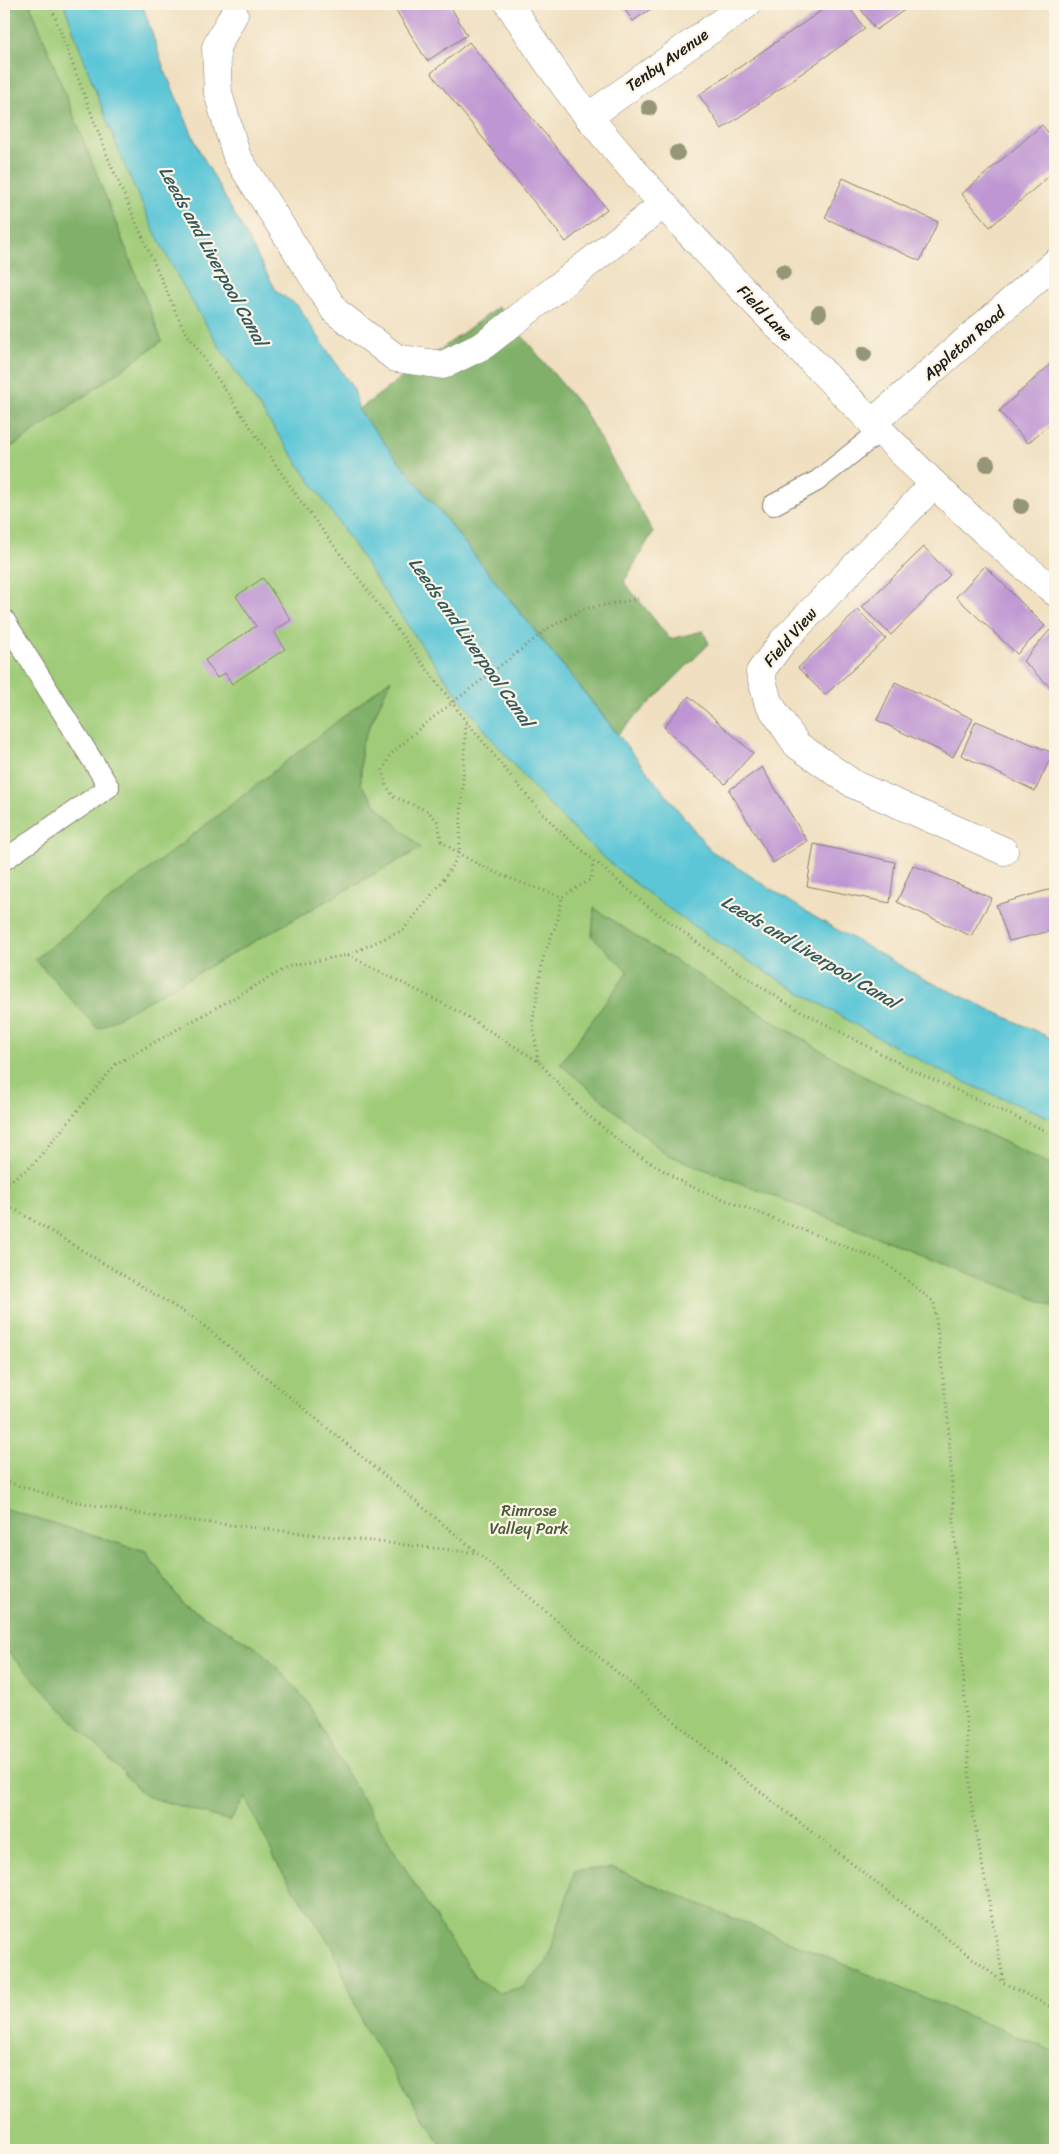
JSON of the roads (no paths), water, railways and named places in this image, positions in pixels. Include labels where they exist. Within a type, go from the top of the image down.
[{"type":"street","name":"Field Lane","points":[[509,4],[543,57],[588,117],[722,270],[934,484],[1055,592]]},
{"type":"street","name":"Tenby Avenue","points":[[588,117],[747,4]]},
{"type":"street","points":[[234,14],[216,47],[218,93],[237,157],[335,311],[396,358],[443,366],[484,346],[664,204]]},
{"type":"street","name":"Appleton Road","points":[[876,427],[1055,263]]},
{"type":"street","name":"Field View","points":[[934,484],[783,641],[760,672],[768,702],[797,745],[855,785],[1004,851]]},
{"type":"lane","points":[[772,504],[817,481],[876,427]]},
{"type":"lane","points":[[4,619],[109,787],[4,860]]},
{"type":"water","name":"Leeds and Liverpool Canal","points":[[64,4],[142,4],[164,69],[199,150],[277,292],[297,305],[354,390],[359,411],[710,850],[813,916],[922,978],[1055,1040],[1055,1120],[962,1081],[917,1059],[830,1010],[714,940],[645,891],[602,856],[566,822],[498,747],[436,666],[407,624],[257,404],[190,298],[154,231],[126,167]]},
{"type":"park label","name":"Rimrose Valley Park","points":[[529,1519]]}]
